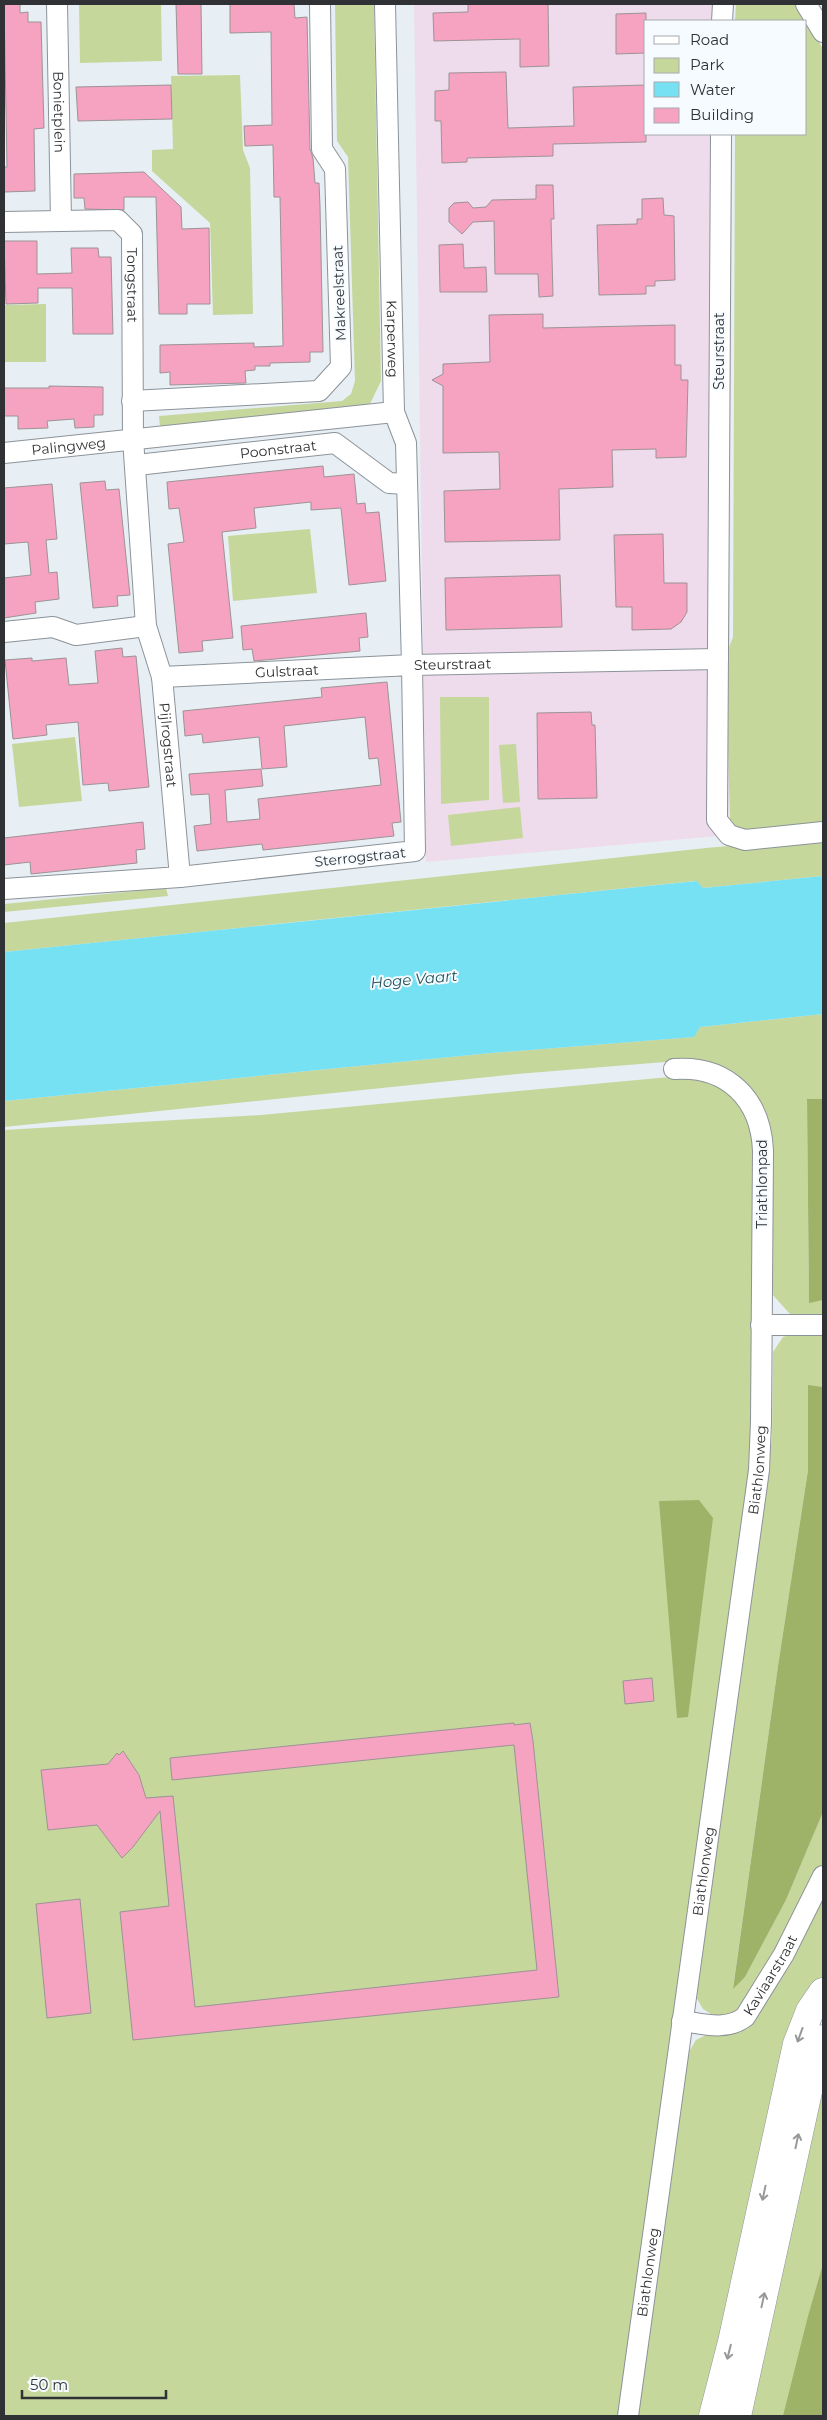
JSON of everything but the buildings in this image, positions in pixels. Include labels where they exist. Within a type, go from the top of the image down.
[{"type":"highway","points":[[713,2416],[732,2342],[797,2044],[810,2011],[823,1992]]},
{"type":"highway","points":[[737,2416],[809,2087],[823,2039]]},
{"type":"street","name":"Bonietplein","points":[[57,4],[61,220]]},
{"type":"street","name":"Makreelstraat","points":[[132,401],[319,390],[341,367],[335,169],[322,149],[320,4]]},
{"type":"street","name":"Karperweg","points":[[385,4],[394,412]]},
{"type":"street","points":[[722,20],[723,4]]},
{"type":"street","points":[[806,4],[823,32]]},
{"type":"street","name":"Steurstraat","points":[[721,135],[717,820],[729,835],[745,840],[823,832]]},
{"type":"street","name":"Tongstraat","points":[[4,222],[118,220],[132,234],[133,439]]},
{"type":"street","points":[[133,439],[394,412]]},
{"type":"street","name":"Steurstraat","points":[[394,412],[406,443],[412,665],[718,659]]},
{"type":"street","name":"Palingweg","points":[[4,453],[133,439]]},
{"type":"street","name":"Pijlrogstraat","points":[[133,439],[137,465],[146,626],[162,677],[180,877]]},
{"type":"street","name":"Poonstraat","points":[[137,465],[335,444],[389,483],[407,484]]},
{"type":"street","points":[[4,632],[53,627],[76,635],[146,626]]},
{"type":"street","name":"Gulstraat","points":[[162,677],[412,665]]},
{"type":"street","name":"Sterrogstraat","points":[[180,877],[416,851],[412,665]]},
{"type":"street","points":[[4,888],[180,877]]},
{"type":"street","name":"Triathlonpad","points":[[674,1068],[706,1071],[731,1084],[752,1107],[761,1125],[763,1151],[761,1325]]},
{"type":"street","points":[[761,1325],[823,1325]]},
{"type":"street","name":"Biathlonweg","points":[[628,2416],[759,1470],[761,1449],[761,1325]]},
{"type":"street","name":"Kaviaarstraat","points":[[682,2021],[726,2025],[736,2023],[745,2017],[784,1954],[823,1876]]},
{"type":"shaded area","points":[[414,4],[732,4],[732,20],[644,20],[644,135],[732,135],[729,835],[426,862]]},
{"type":"green space","points":[[79,4],[161,4],[162,61],[80,63]]},
{"type":"green space","points":[[335,4],[374,4],[381,381],[370,404],[358,408],[160,427],[159,416],[342,401],[351,394],[355,381],[348,157],[337,141]]},
{"type":"green space","points":[[736,4],[797,4],[806,20],[735,20]]},
{"type":"green space","points":[[807,21],[823,49],[823,825],[747,833],[732,827],[730,820],[726,655],[733,637],[735,135],[807,135]]},
{"type":"green space","points":[[240,75],[243,150],[250,168],[253,314],[213,315],[210,223],[152,171],[152,150],[173,149],[171,76]]},
{"type":"green space","points":[[46,304],[46,362],[4,362],[4,305]]},
{"type":"green space","points":[[310,529],[317,593],[233,601],[228,536]]},
{"type":"green space","points":[[440,697],[489,697],[489,800],[441,804]]},
{"type":"green space","points":[[75,737],[82,801],[19,807],[12,744]]},
{"type":"green space","points":[[516,744],[520,802],[503,803],[499,745]]},
{"type":"green space","points":[[520,807],[523,838],[451,846],[448,815]]},
{"type":"green space","points":[[823,838],[823,876],[703,888],[696,881],[4,952],[4,923],[706,848]]},
{"type":"green space","points":[[166,888],[168,896],[4,912],[4,904]]},
{"type":"green space","points":[[823,1014],[823,1099],[807,1100],[809,1302],[823,1300],[823,1316],[790,1314],[771,1293],[759,1102],[677,1061],[517,1074],[4,1127],[4,1101],[491,1053],[693,1037],[700,1027]]},
{"type":"green space","points":[[691,1075],[730,1093],[741,1106],[754,1128],[755,1447],[622,2416],[4,2416],[4,1130],[261,1115]]},
{"type":"green space","points":[[807,1099],[823,1099],[823,1300],[809,1303]]},
{"type":"green space","points":[[800,1331],[823,1332],[823,1387],[808,1386],[808,1470],[778,1666],[733,1988],[745,1977],[786,1900],[823,1812],[823,1863],[783,1946],[746,2008],[722,2017],[711,2014],[703,2009],[696,1997],[697,1983],[756,1568],[772,1438],[773,1352],[783,1337]]},
{"type":"green space","points":[[808,1385],[823,1387],[823,1812],[786,1900],[745,1977],[733,1989],[778,1666],[808,1470]]},
{"type":"green space","points":[[699,1500],[713,1518],[688,1717],[677,1718],[659,1501]]},
{"type":"green space","points":[[823,1897],[823,1982],[704,2416],[638,2416],[687,2055],[696,2040],[706,2035],[731,2031],[764,2005],[812,1922]]},
{"type":"green space","points":[[823,2061],[823,2416],[746,2416]]},
{"type":"green space","points":[[823,2264],[823,2416],[783,2416],[808,2316]]},
{"type":"water","name":"Hoge Vaart","points":[[823,876],[823,1014],[700,1027],[694,1037],[491,1053],[4,1101],[4,952],[697,881],[703,888]]}]
